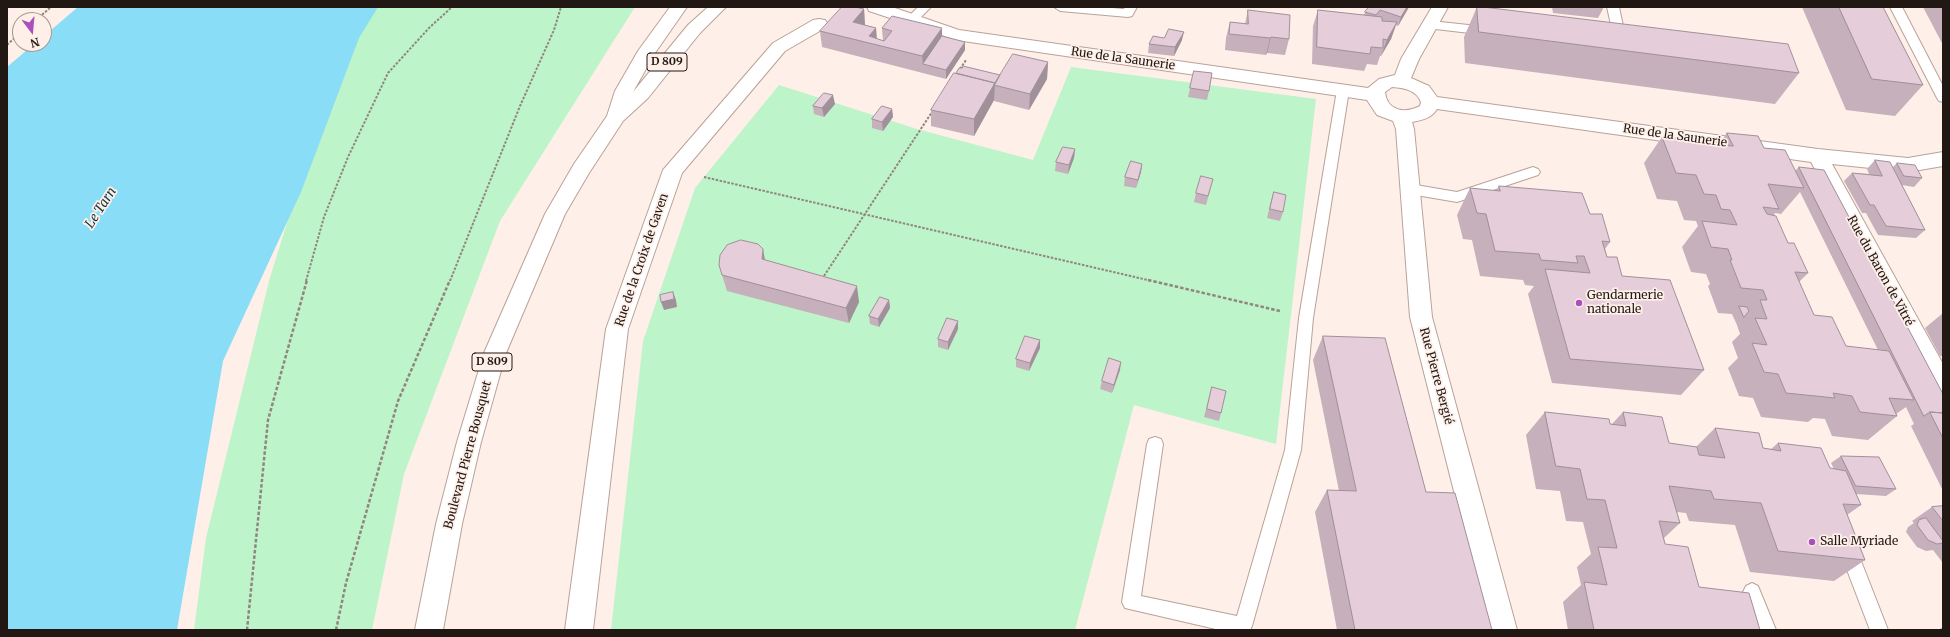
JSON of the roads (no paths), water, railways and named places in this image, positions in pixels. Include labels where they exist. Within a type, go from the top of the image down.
[{"type":"street","name":"Boulevard Pierre Bousquet","points":[[616,117],[624,91],[647,51],[679,7]]},
{"type":"street","name":"Boulevard Pierre Bousquet","points":[[429,630],[449,524],[469,442],[495,353],[555,214],[581,169],[616,117],[642,94],[694,29],[718,7]]},
{"type":"street","name":"Rue de la Saunerie","points":[[875,7],[919,13],[956,35],[1375,95]]},
{"type":"street","points":[[1400,82],[1405,74],[1410,59],[1440,7]]},
{"type":"street","name":"Rue de la Croix de Gaven","points":[[579,630],[618,329],[673,170],[779,46],[819,24]]},
{"type":"street","points":[[1400,82],[1420,88],[1428,96],[1431,102],[1430,107],[1426,112],[1415,116],[1401,116],[1389,112],[1380,105],[1376,100],[1376,90],[1385,83],[1400,82]]},
{"type":"street","name":"Rue de la Saunerie","points":[[1431,102],[1818,156],[1908,165],[1943,159]]},
{"type":"street","name":"Rue Pierre Bergié","points":[[1401,116],[1405,129],[1421,317],[1503,630]]},
{"type":"street","name":"Rue du Baron de Vitré","points":[[1818,156],[1943,386]]},
{"type":"lane","points":[[1060,7],[1128,13],[1131,7]]},
{"type":"lane","points":[[1607,46],[1620,40],[1613,7]]},
{"type":"lane","points":[[1896,7],[1943,98]]},
{"type":"lane","points":[[1431,25],[1500,33]]},
{"type":"lane","points":[[1155,444],[1131,602],[1243,626],[1292,450],[1306,318],[1343,90]]},
{"type":"lane","points":[[1410,189],[1457,197],[1533,172]]},
{"type":"lane","points":[[1847,546],[1879,630]]},
{"type":"lane","points":[[1752,592],[1767,630]]},
{"type":"water","name":"Le Tarn","points":[[78,7],[378,7],[359,38],[301,192],[223,361],[177,630],[7,630],[7,67],[25,52],[52,52],[52,29]]},
{"type":"place","name":"Gendarmerie nationale","points":[[1579,303]]},
{"type":"place","name":"Salle Myriade","points":[[1812,542]]}]
